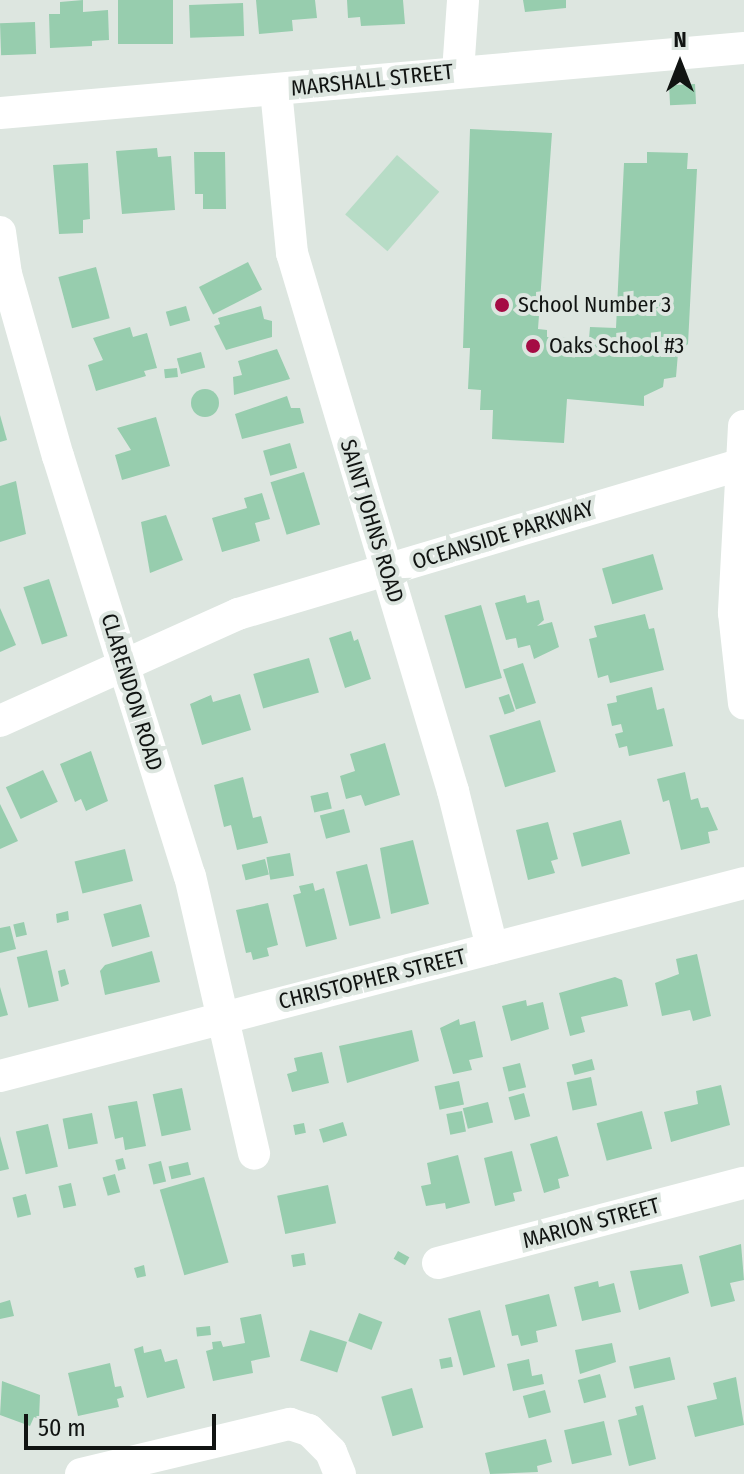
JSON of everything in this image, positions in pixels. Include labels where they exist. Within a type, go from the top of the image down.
[{"type":"street","points":[[458,72],[463,0]]},
{"type":"street","name":"MARSHALL STREET","points":[[0,113],[744,48]]},
{"type":"street","name":"SAINT JOHNS ROAD","points":[[276,90],[292,253],[453,791],[492,948]]},
{"type":"street","name":"CLARENDON ROAD","points":[[0,232],[6,274],[53,441],[190,876],[254,1154]]},
{"type":"street","points":[[744,426],[734,613],[744,703]]},
{"type":"street","name":"OCEANSIDE PARKWAY","points":[[0,721],[238,614],[742,464]]},
{"type":"street","name":"CHRISTOPHER STREET","points":[[0,1076],[744,883]]},
{"type":"street","name":"MARION STREET","points":[[438,1263],[744,1183]]},
{"type":"street","points":[[81,1474],[290,1424],[309,1430],[331,1452],[340,1474]]},
{"type":"green space","points":[[397,155],[439,192],[387,251],[345,215]]},
{"type":"building","points":[[83,0],[83,12],[108,10],[109,40],[92,41],[92,46],[50,48],[49,14],[60,14],[60,2]]},
{"type":"building","points":[[118,0],[173,0],[173,44],[118,44]]},
{"type":"building","points":[[256,0],[315,0],[317,18],[292,20],[293,31],[259,34]]},
{"type":"building","points":[[347,0],[403,0],[405,24],[361,26],[360,17],[348,18]]},
{"type":"building","points":[[523,0],[566,0],[566,8],[525,12]]},
{"type":"building","points":[[243,3],[244,36],[190,38],[189,5]]},
{"type":"building","points":[[35,22],[36,54],[1,55],[0,23]]},
{"type":"building","points":[[695,84],[696,104],[670,105],[669,85]]},
{"type":"building","name":"School Number 3","points":[[470,129],[552,133],[538,329],[547,330],[547,337],[589,339],[590,327],[616,328],[624,163],[647,163],[647,152],[688,153],[687,169],[697,169],[688,344],[678,353],[676,377],[664,379],[663,387],[644,396],[644,406],[567,399],[564,443],[492,439],[493,410],[480,410],[481,390],[468,389],[470,348],[463,348]]},
{"type":"building","points":[[157,148],[158,157],[171,156],[175,210],[122,214],[116,151]]},
{"type":"building","points":[[194,152],[225,152],[226,209],[203,209],[203,194],[195,194]]},
{"type":"building","points":[[88,163],[90,219],[83,220],[83,233],[59,234],[53,165]]},
{"type":"building","points":[[248,262],[262,290],[213,315],[199,287]]},
{"type":"building","points":[[96,267],[110,318],[72,328],[58,277]]},
{"type":"building","points":[[186,306],[190,320],[170,326],[166,312]]},
{"type":"building","points":[[261,306],[264,319],[272,321],[272,337],[226,350],[214,326],[220,324],[218,318]]},
{"type":"building","points":[[130,327],[133,337],[147,333],[157,368],[144,371],[146,376],[96,391],[88,365],[103,360],[93,338]]},
{"type":"building","points":[[277,349],[290,379],[234,395],[233,377],[242,375],[238,361]]},
{"type":"building","points":[[201,352],[205,367],[181,374],[177,358]]},
{"type":"building","points":[[177,368],[178,377],[165,378],[164,369]]},
{"type":"building","points":[[205,389],[215,393],[219,403],[215,413],[205,417],[195,413],[191,403],[195,393]]},
{"type":"building","points":[[287,396],[291,408],[300,408],[304,423],[242,439],[235,414]]},
{"type":"building","points":[[0,415],[7,440],[0,442]]},
{"type":"building","points":[[156,417],[170,466],[122,480],[115,455],[131,450],[117,428]]},
{"type":"building","points":[[290,443],[297,468],[270,476],[263,451]]},
{"type":"building","points":[[304,472],[320,525],[287,535],[271,482]]},
{"type":"building","points":[[16,481],[26,534],[0,542],[0,486]]},
{"type":"building","points":[[262,493],[270,519],[255,523],[260,541],[222,552],[212,518],[247,508],[244,498]]},
{"type":"building","points":[[166,515],[183,560],[150,573],[141,522]]},
{"type":"building","points":[[653,554],[663,590],[612,604],[602,569]]},
{"type":"building","points":[[49,579],[68,636],[42,644],[23,587]]},
{"type":"building","points":[[525,595],[527,603],[539,600],[544,620],[537,626],[552,622],[559,647],[534,659],[530,645],[518,648],[516,638],[506,640],[495,603]]},
{"type":"building","points":[[481,605],[502,678],[465,689],[444,615]]},
{"type":"building","points":[[0,608],[16,645],[0,652]]},
{"type":"building","points":[[645,614],[649,629],[654,628],[664,670],[610,683],[608,675],[598,678],[589,639],[597,637],[594,626]]},
{"type":"building","points":[[351,631],[354,641],[358,639],[371,679],[345,688],[329,638]]},
{"type":"building","points":[[309,658],[319,693],[263,709],[253,674]]},
{"type":"building","points":[[523,663],[536,703],[516,709],[503,669]]},
{"type":"building","points":[[652,687],[657,710],[664,708],[673,746],[629,756],[627,746],[619,748],[615,734],[623,732],[621,724],[612,726],[607,704],[617,702],[616,696]]},
{"type":"building","points":[[240,694],[251,730],[202,745],[190,704],[211,695],[213,702]]},
{"type":"building","points":[[509,694],[515,711],[504,715],[499,698]]},
{"type":"building","points":[[540,720],[556,772],[505,787],[489,735]]},
{"type":"building","points":[[385,743],[400,795],[365,806],[361,795],[346,799],[340,776],[355,771],[350,754]]},
{"type":"building","points":[[91,751],[108,801],[86,811],[81,799],[75,802],[60,764]]},
{"type":"building","points":[[43,770],[58,802],[21,819],[6,787]]},
{"type":"building","points":[[685,772],[691,800],[698,798],[701,808],[708,807],[718,830],[708,832],[710,843],[681,850],[669,800],[663,802],[657,779]]},
{"type":"building","points":[[243,777],[253,818],[261,816],[268,843],[237,850],[231,825],[224,827],[214,785]]},
{"type":"building","points":[[328,792],[332,809],[314,813],[310,796]]},
{"type":"building","points":[[0,804],[18,841],[0,849]]},
{"type":"building","points":[[344,809],[350,832],[326,839],[320,815]]},
{"type":"building","points":[[621,820],[630,854],[582,867],[573,833]]},
{"type":"building","points":[[548,822],[558,859],[551,861],[555,873],[528,880],[516,830]]},
{"type":"building","points":[[413,840],[429,904],[391,914],[380,848]]},
{"type":"building","points":[[125,849],[133,881],[83,894],[75,862]]},
{"type":"building","points":[[290,853],[294,876],[270,880],[266,857]]},
{"type":"building","points":[[265,859],[269,875],[246,880],[242,865]]},
{"type":"building","points":[[367,864],[381,918],[349,926],[336,872]]},
{"type":"building","points":[[313,883],[315,891],[324,888],[337,939],[306,947],[293,895],[301,893],[299,886]]},
{"type":"building","points":[[268,903],[278,945],[267,948],[269,956],[253,960],[251,952],[246,953],[236,910]]},
{"type":"building","points":[[141,904],[150,937],[112,947],[103,914]]},
{"type":"building","points":[[68,911],[69,920],[57,923],[56,914]]},
{"type":"building","points":[[24,922],[27,935],[16,937],[13,924]]},
{"type":"building","points":[[10,926],[16,949],[0,953],[0,928]]},
{"type":"building","points":[[47,950],[59,1001],[28,1008],[17,957]]},
{"type":"building","points":[[152,951],[160,982],[105,995],[100,971],[105,965]]},
{"type":"building","points":[[697,954],[711,1016],[693,1021],[690,1010],[662,1016],[655,983],[679,974],[676,959]]},
{"type":"building","points":[[65,969],[69,984],[61,987],[58,971]]},
{"type":"building","points":[[615,977],[622,980],[628,1006],[581,1017],[585,1032],[570,1036],[559,993]]},
{"type":"building","points":[[0,987],[8,1015],[0,1017]]},
{"type":"building","points":[[526,1000],[527,1006],[543,1002],[549,1029],[511,1041],[502,1006]]},
{"type":"building","points":[[459,1019],[460,1025],[475,1021],[483,1057],[469,1060],[472,1070],[453,1074],[440,1028]]},
{"type":"building","points":[[412,1030],[419,1061],[347,1083],[339,1046]]},
{"type":"building","points":[[322,1052],[329,1083],[292,1092],[287,1074],[297,1071],[294,1058]]},
{"type":"building","points":[[592,1059],[595,1070],[575,1075],[572,1064]]},
{"type":"building","points":[[520,1063],[526,1087],[509,1092],[503,1067]]},
{"type":"building","points":[[591,1077],[597,1105],[573,1111],[567,1082]]},
{"type":"building","points":[[459,1081],[464,1104],[440,1110],[435,1086]]},
{"type":"building","points":[[721,1085],[730,1125],[671,1142],[664,1112],[698,1104],[696,1091]]},
{"type":"building","points":[[182,1088],[191,1130],[162,1136],[153,1094]]},
{"type":"building","points":[[524,1093],[530,1116],[515,1120],[509,1097]]},
{"type":"building","points":[[137,1101],[146,1146],[125,1150],[123,1137],[115,1139],[108,1106]]},
{"type":"building","points":[[488,1102],[493,1122],[468,1129],[463,1108]]},
{"type":"building","points":[[462,1111],[466,1132],[450,1135],[446,1114]]},
{"type":"building","points":[[642,1111],[652,1149],[607,1161],[597,1123]]},
{"type":"building","points":[[92,1113],[98,1143],[68,1149],[63,1119]]},
{"type":"building","points":[[343,1122],[347,1135],[323,1143],[319,1129]]},
{"type":"building","points":[[304,1123],[306,1133],[295,1135],[293,1125]]},
{"type":"building","points":[[48,1124],[58,1167],[26,1174],[16,1131]]},
{"type":"building","points":[[0,1136],[9,1169],[0,1171]]},
{"type":"building","points":[[557,1136],[569,1176],[558,1179],[560,1188],[544,1193],[530,1144]]},
{"type":"building","points":[[512,1151],[522,1191],[513,1193],[515,1201],[495,1206],[484,1158]]},
{"type":"building","points":[[458,1155],[470,1203],[446,1209],[445,1203],[426,1206],[421,1186],[431,1184],[427,1163]]},
{"type":"building","points":[[123,1158],[126,1169],[118,1171],[115,1160]]},
{"type":"building","points":[[161,1161],[166,1181],[153,1185],[148,1164]]},
{"type":"building","points":[[188,1162],[191,1175],[171,1179],[169,1166]]},
{"type":"building","points":[[115,1174],[120,1192],[108,1196],[103,1178]]},
{"type":"building","points":[[204,1177],[229,1263],[184,1275],[160,1190]]},
{"type":"building","points":[[71,1183],[76,1205],[64,1208],[58,1186]]},
{"type":"building","points":[[328,1185],[336,1223],[285,1234],[277,1196]]},
{"type":"building","points":[[26,1194],[31,1214],[17,1218],[12,1197]]},
{"type":"building","points":[[741,1244],[744,1280],[730,1283],[735,1301],[711,1307],[699,1256]]},
{"type":"building","points":[[398,1251],[409,1257],[405,1265],[394,1259]]},
{"type":"building","points":[[304,1253],[306,1265],[293,1267],[291,1255]]},
{"type":"building","points":[[682,1264],[689,1293],[639,1310],[630,1271]]},
{"type":"building","points":[[144,1265],[146,1276],[137,1278],[134,1268]]},
{"type":"building","points":[[598,1281],[599,1287],[614,1283],[621,1312],[582,1321],[574,1287]]},
{"type":"building","points":[[549,1294],[557,1326],[536,1331],[538,1342],[521,1346],[518,1335],[512,1336],[505,1305]]},
{"type":"building","points":[[10,1300],[14,1316],[0,1319],[0,1303]]},
{"type":"building","points":[[480,1310],[495,1367],[463,1376],[448,1319]]},
{"type":"building","points":[[359,1313],[382,1322],[372,1350],[348,1341]]},
{"type":"building","points":[[261,1314],[270,1357],[251,1361],[253,1373],[213,1381],[206,1351],[213,1349],[212,1342],[221,1341],[223,1347],[245,1343],[240,1318]]},
{"type":"building","points":[[210,1326],[211,1335],[197,1336],[196,1327]]},
{"type":"building","points":[[310,1330],[347,1342],[337,1372],[300,1360]]},
{"type":"building","points":[[612,1343],[616,1362],[580,1374],[575,1350]]},
{"type":"building","points":[[143,1346],[144,1353],[161,1349],[165,1362],[177,1359],[185,1388],[147,1398],[134,1349]]},
{"type":"building","points":[[451,1357],[453,1367],[441,1369],[439,1359]]},
{"type":"building","points":[[670,1357],[675,1379],[634,1389],[629,1366]]},
{"type":"building","points":[[529,1359],[532,1376],[542,1374],[544,1384],[513,1391],[507,1364]]},
{"type":"building","points":[[110,1363],[115,1387],[121,1386],[124,1397],[117,1399],[119,1407],[78,1416],[68,1373]]},
{"type":"building","points":[[600,1374],[606,1397],[584,1403],[578,1380]]},
{"type":"building","points":[[736,1377],[744,1425],[695,1437],[687,1406],[717,1399],[713,1383]]},
{"type":"building","points":[[2,1381],[40,1395],[39,1419],[34,1417],[30,1426],[0,1415]]},
{"type":"building","points":[[412,1388],[423,1427],[393,1436],[381,1397]]},
{"type":"building","points":[[545,1390],[551,1412],[529,1418],[523,1396]]},
{"type":"building","points":[[643,1405],[656,1459],[629,1466],[618,1420],[637,1415],[635,1407]]},
{"type":"building","points":[[604,1421],[612,1455],[572,1464],[564,1430]]},
{"type":"building","points":[[546,1439],[552,1462],[537,1466],[538,1472],[490,1474],[485,1453]]},
{"type":"place","name":"School Number 3","points":[[502,305]]},
{"type":"place","name":"Oaks School #3","points":[[533,346]]}]
